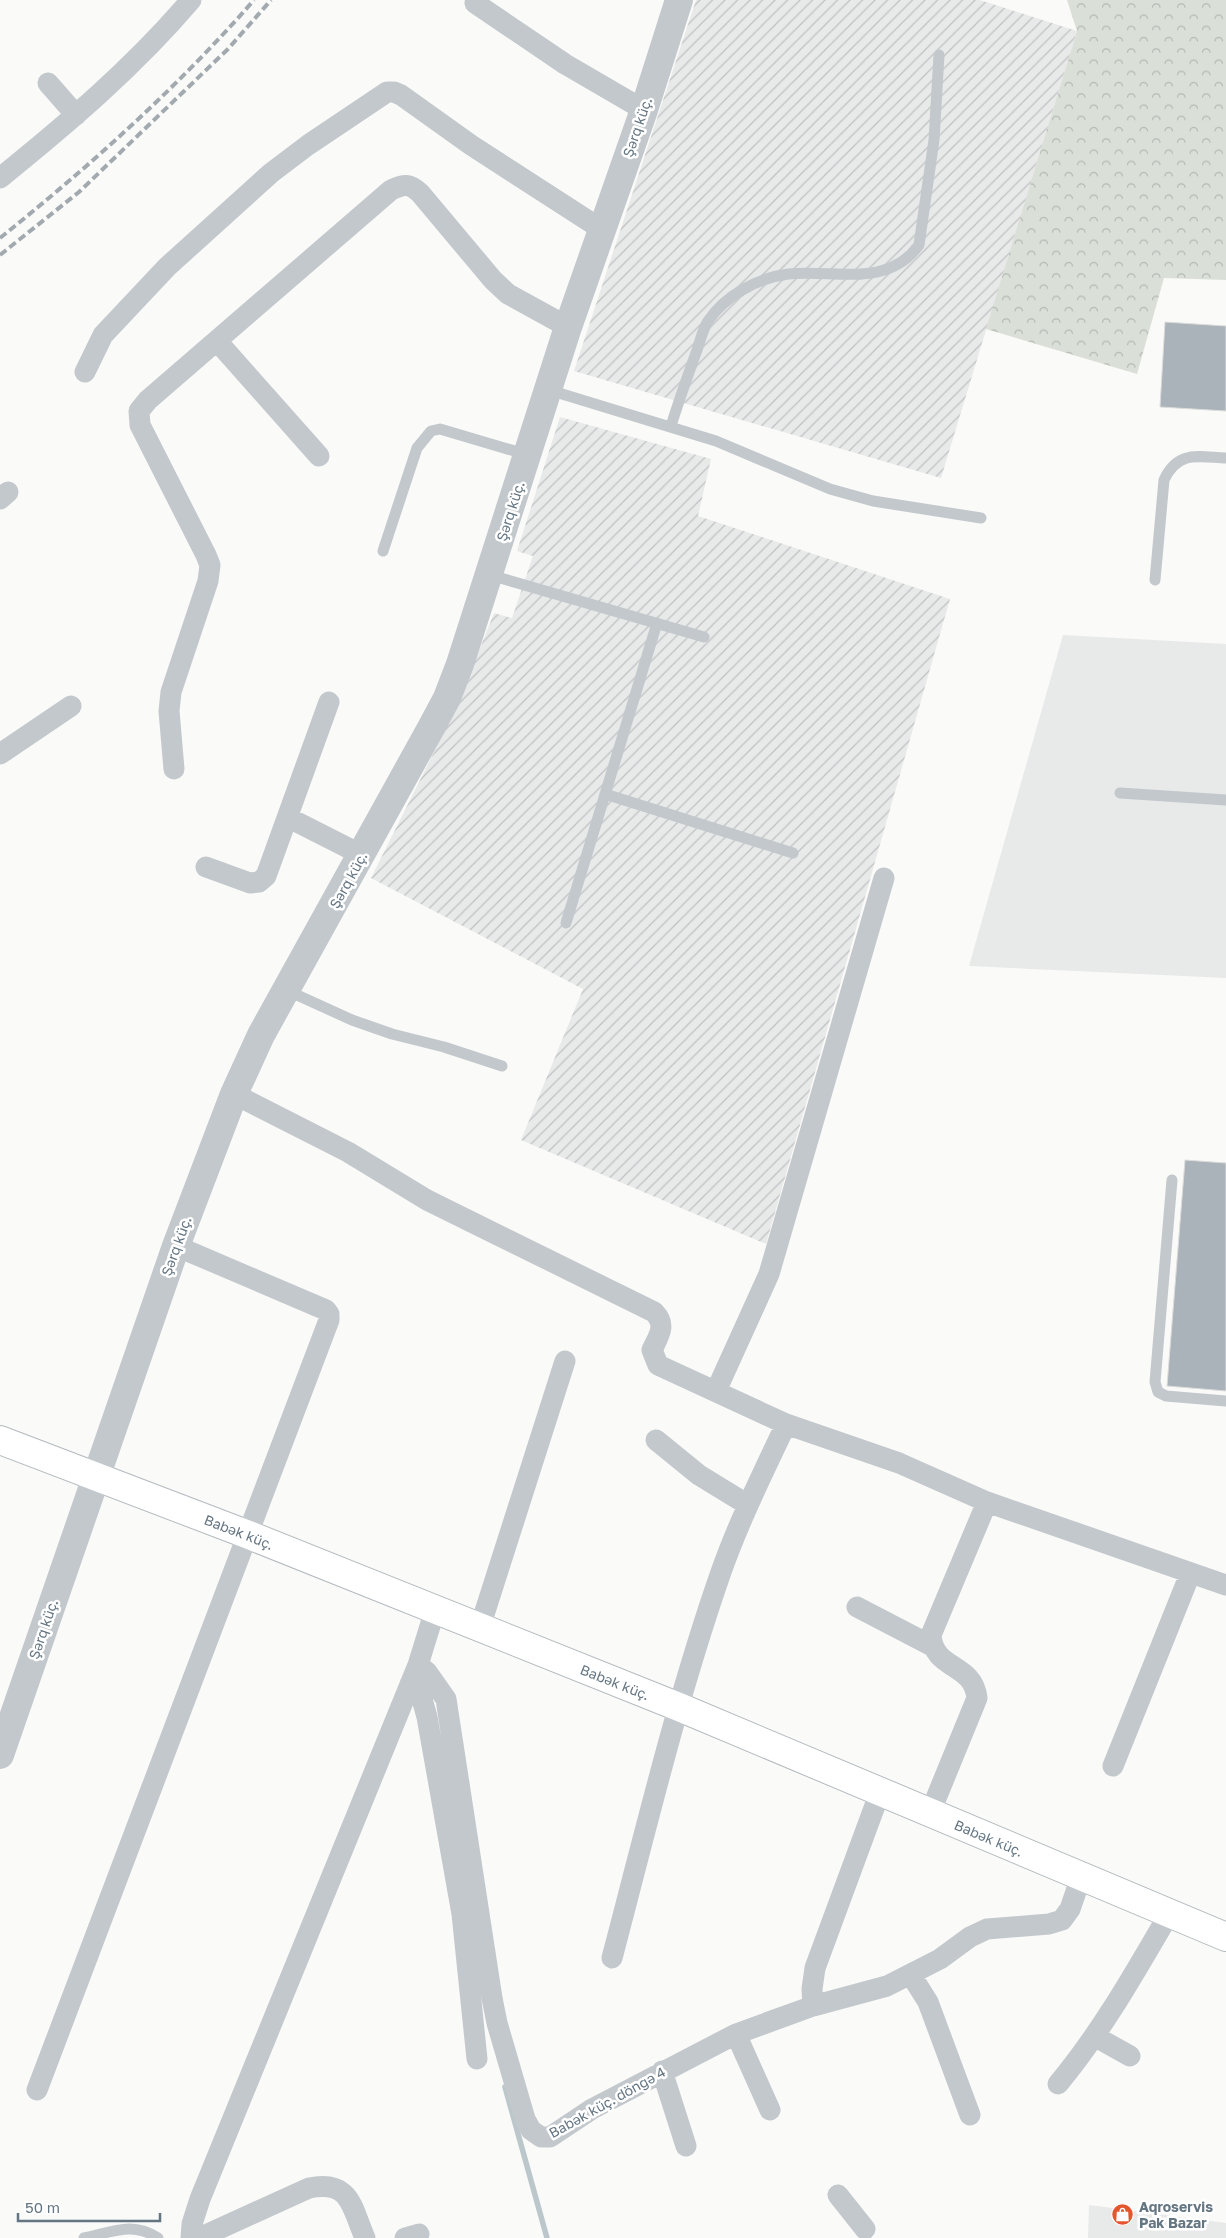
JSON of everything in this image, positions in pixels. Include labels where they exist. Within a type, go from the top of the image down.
[{"type":"main road","name":"Babək küç.","points":[[0,1440],[249,1535],[680,1707],[1226,1937]]},
{"type":"street","points":[[0,178],[76,115],[127,69],[166,30],[191,0]]},
{"type":"street","name":"Şərq küç.","points":[[0,1755],[176,1246],[234,1094],[261,1035],[447,698],[490,575],[550,390],[568,327],[644,110],[679,0]]},
{"type":"street","points":[[475,3],[565,64],[644,110]]},
{"type":"street","points":[[48,83],[76,115]]},
{"type":"street","points":[[85,372],[103,335],[167,267],[271,173],[308,145],[387,92],[401,95],[471,145],[601,229]]},
{"type":"street","points":[[174,769],[169,711],[171,692],[208,581],[210,565],[140,425],[139,411],[148,400],[391,190],[404,184],[413,186],[420,193],[493,280],[508,294],[568,327]]},
{"type":"street","points":[[217,341],[319,456]]},
{"type":"street","points":[[206,867],[250,883],[259,882],[266,876],[289,818],[329,702]]},
{"type":"street","points":[[0,754],[71,706]]},
{"type":"street","points":[[289,818],[362,855]]},
{"type":"street","points":[[716,1391],[769,1274],[884,878]]},
{"type":"street","points":[[234,1094],[348,1152],[435,1204],[654,1312],[661,1320],[662,1327],[652,1350],[658,1365],[786,1424],[900,1462],[987,1502],[1226,1586]]},
{"type":"street","points":[[37,2090],[330,1320],[329,1314],[319,1307],[176,1246]]},
{"type":"street","points":[[480,1627],[565,1361]]},
{"type":"street","points":[[612,1958],[680,1707],[721,1572],[748,1505],[786,1424]]},
{"type":"street","points":[[656,1440],[699,1475],[748,1505]]},
{"type":"street","points":[[930,1813],[977,1698],[976,1690],[970,1678],[938,1656],[932,1646],[931,1634],[987,1502]]},
{"type":"street","points":[[1113,1766],[1190,1574]]},
{"type":"street","points":[[857,1607],[932,1646]]},
{"type":"street","points":[[192,2238],[192,2224],[200,2199],[414,1675],[435,1610]]},
{"type":"street","name":"Babək küç. döngə 4","points":[[414,1675],[428,1672],[446,1699],[492,1998],[522,2110],[531,2130],[541,2137],[550,2137],[592,2109],[736,2034],[813,2006],[887,1986],[940,1959],[970,1937],[987,1929],[1049,1924],[1062,1920],[1070,1909],[1081,1877]]},
{"type":"street","points":[[414,1675],[427,1716],[462,1914],[478,2059]]},
{"type":"street","points":[[813,2006],[812,1989],[815,1968],[880,1792]]},
{"type":"street","points":[[1058,2084],[1096,2037],[1169,1914]]},
{"type":"street","points":[[911,1975],[928,2002],[970,2115]]},
{"type":"street","points":[[736,2034],[770,2110]]},
{"type":"street","points":[[1096,2037],[1130,2056]]},
{"type":"street","points":[[662,2071],[686,2146]]},
{"type":"street","points":[[199,2238],[309,2188],[326,2185],[338,2188],[346,2195],[365,2238]]},
{"type":"street","points":[[838,2195],[864,2235]]},
{"type":"lane","points":[[670,426],[707,322],[736,294],[754,283],[787,274],[875,274],[897,266],[910,256],[918,244],[934,140],[939,55]]},
{"type":"lane","points":[[550,390],[670,426],[746,452],[830,489],[873,501],[981,518]]},
{"type":"lane","points":[[383,551],[417,448],[431,431],[440,429],[528,455]]},
{"type":"lane","points":[[1155,580],[1164,480],[1168,472],[1174,465],[1188,456],[1226,458]]},
{"type":"lane","points":[[490,575],[704,637]]},
{"type":"lane","points":[[566,923],[656,623]]},
{"type":"lane","points":[[605,794],[793,853]]},
{"type":"lane","points":[[1120,794],[1226,800]]},
{"type":"lane","points":[[286,990],[352,1020],[502,1066]]},
{"type":"lane","points":[[1172,1180],[1155,1382],[1158,1392],[1166,1396],[1226,1401]]},
{"type":"lane","points":[[84,2238],[132,2228],[141,2229],[158,2238]]},
{"type":"shaded area","points":[[696,0],[980,0],[1077,31],[941,478],[574,371]]},
{"type":"shaded area","points":[[560,417],[711,459],[698,516],[950,599],[766,1244],[521,1140],[583,989],[371,878],[456,708],[494,613],[512,618],[533,556],[517,551]]},
{"type":"shaded area","points":[[1063,635],[1226,644],[1226,978],[969,966]]},
{"type":"shaded area","name":"Aqroservis Pak Bazar","points":[[1089,2205],[1226,2223],[1226,2238],[1088,2238]]},
{"type":"green space","points":[[1067,0],[1226,0],[1226,280],[1164,278],[1137,374],[986,329],[1077,31]]},
{"type":"building","points":[[1165,322],[1226,326],[1226,411],[1160,407]]},
{"type":"building","points":[[1185,1160],[1226,1163],[1226,1391],[1167,1386]]},
{"type":"waterway","points":[[505,2087],[547,2238]]},
{"type":"railway","points":[[0,238],[67,183],[132,125],[195,64],[254,0]]},
{"type":"railway","points":[[0,255],[79,192],[228,49],[271,0]]},
{"type":"place","name":"Aqroservis Pak Bazar","points":[[1123,2214]]}]
